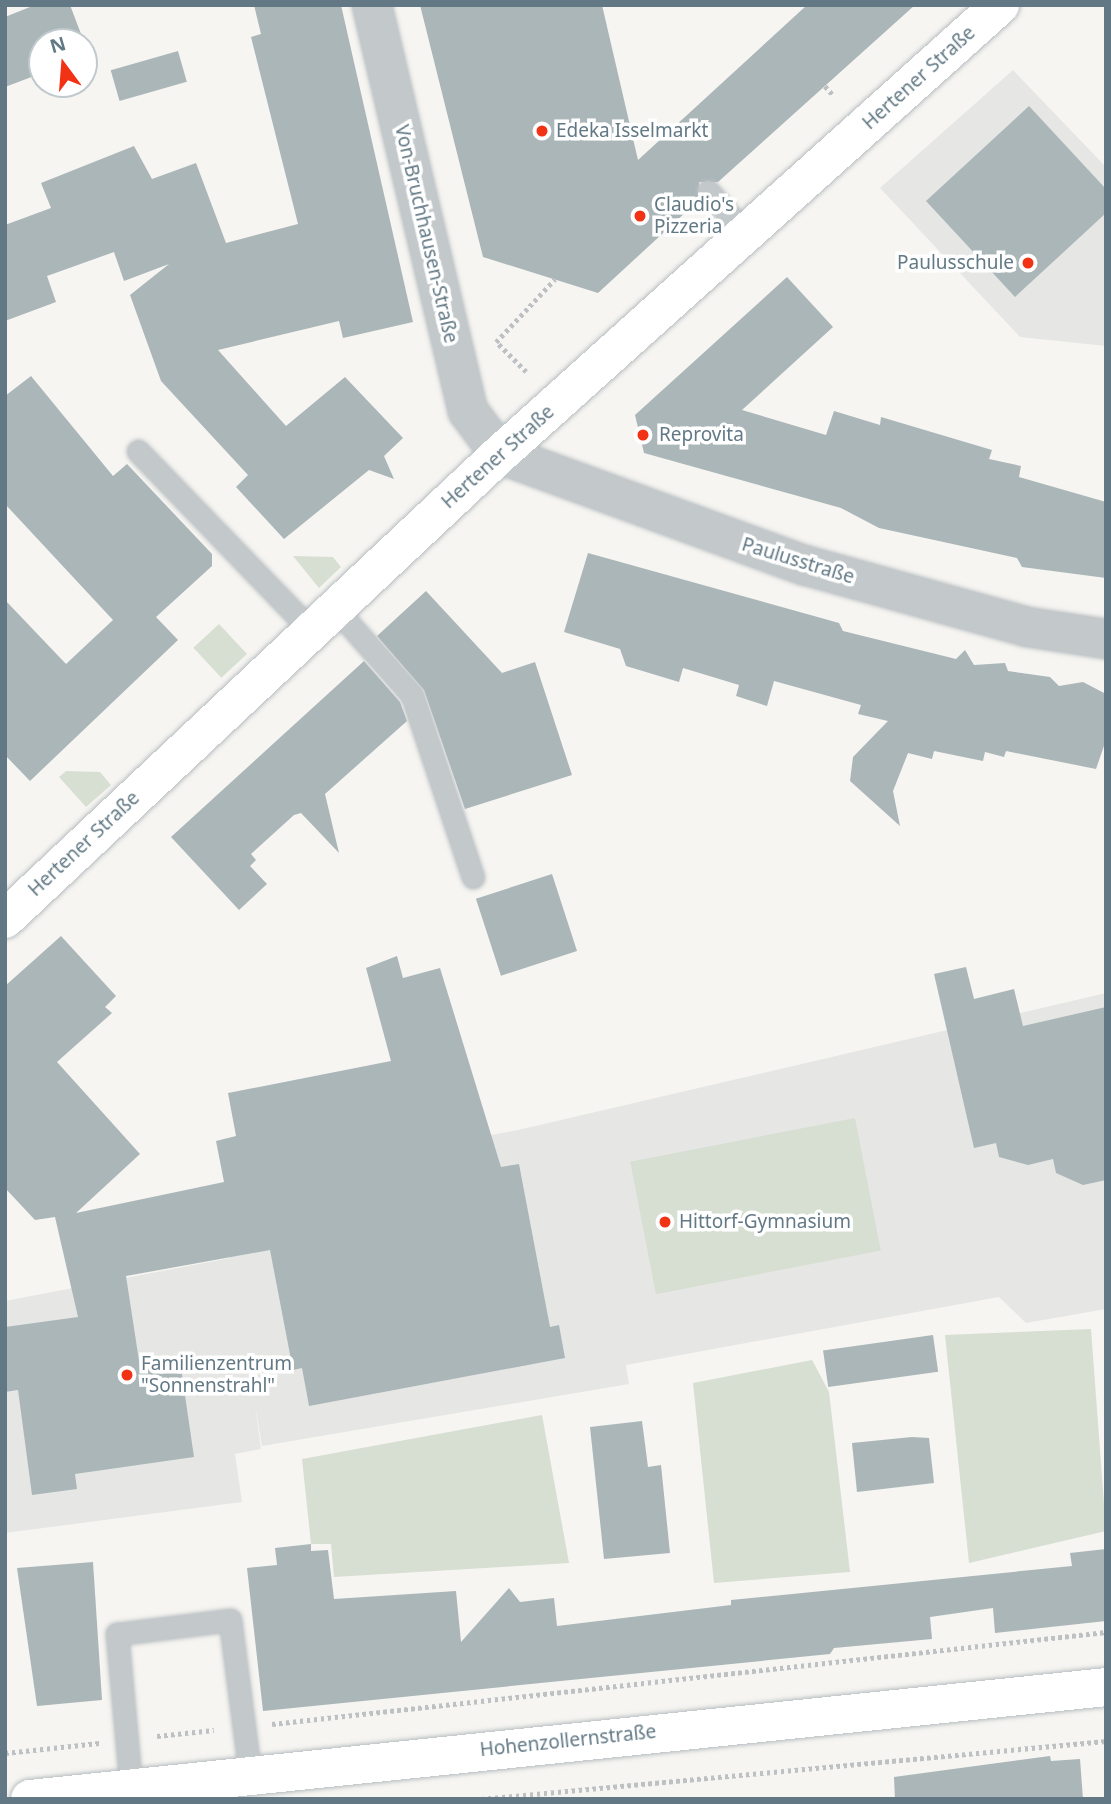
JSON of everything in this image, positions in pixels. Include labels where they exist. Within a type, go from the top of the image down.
[{"type":"main road","name":"Hertener Straße","points":[[5,919],[500,454],[1000,5]]},
{"type":"main road","name":"Hohenzollernstraße","points":[[30,1799],[112,1793],[250,1775],[1106,1687]]},
{"type":"street","name":"Von-Bruchhausen-Straße","points":[[372,5],[468,411],[500,454]]},
{"type":"street","name":"Paulusstraße","points":[[500,454],[804,565],[1027,626],[1106,639]]},
{"type":"lane","points":[[708,191],[745,233]]},
{"type":"lane","points":[[138,451],[323,619],[412,695],[473,877]]},
{"type":"lane","points":[[112,1793],[125,1740],[117,1634],[230,1620],[250,1775]]},
{"type":"path","points":[[825,86],[833,95]]},
{"type":"path","points":[[526,372],[496,342],[555,279]]},
{"type":"path","points":[[5,1753],[1106,1632]]},
{"type":"path","points":[[481,1799],[1106,1741]]},
{"type":"shaded area","name":"Paulusschule","points":[[1013,70],[1106,167],[1106,346],[1020,337],[880,188]]},
{"type":"shaded area","points":[[293,556],[333,557],[341,567],[319,588]]},
{"type":"shaded area","points":[[219,624],[247,654],[221,678],[193,648]]},
{"type":"shaded area","points":[[66,771],[100,772],[111,785],[86,807],[59,777]]},
{"type":"shaded area","name":"Hittorf-Gymnasium","points":[[1106,993],[1106,1309],[1026,1323],[999,1297],[626,1365],[629,1384],[262,1446],[255,1405],[261,1449],[235,1454],[242,1502],[5,1533],[5,1301],[230,1258],[217,1185],[518,1130]]},
{"type":"shaded area","points":[[855,1118],[881,1251],[656,1294],[630,1162]]},
{"type":"shaded area","points":[[1091,1329],[1106,1531],[969,1563],[945,1335]]},
{"type":"shaded area","points":[[812,1360],[829,1392],[850,1572],[714,1583],[693,1383]]},
{"type":"shaded area","points":[[542,1415],[569,1563],[334,1577],[331,1544],[311,1544],[302,1459]]},
{"type":"building","points":[[35,5],[70,5],[79,28],[28,28],[28,78],[5,87],[5,17]]},
{"type":"building","points":[[254,5],[341,5],[413,322],[343,338],[339,321],[218,350],[286,426],[345,377],[403,438],[384,456],[394,479],[369,470],[284,539],[236,487],[248,475],[161,381],[130,295],[169,264],[124,281],[114,252],[47,276],[56,302],[5,321],[5,225],[51,208],[41,183],[134,146],[152,179],[196,163],[226,243],[298,224],[251,37],[261,34]]},
{"type":"building","points":[[420,5],[602,5],[638,160],[807,5],[915,5],[718,182],[699,182],[699,200],[598,293],[483,257]]},
{"type":"building","points":[[178,51],[187,82],[120,101],[111,70]]},
{"type":"building","points":[[1029,106],[1106,189],[1106,213],[1015,297],[926,201]]},
{"type":"building","points":[[787,277],[833,327],[742,410],[826,435],[834,411],[880,425],[881,417],[992,450],[989,459],[1021,466],[1019,477],[1106,502],[1106,578],[1022,567],[1017,558],[879,528],[841,508],[644,453],[635,415]]},
{"type":"building","points":[[31,376],[113,476],[127,464],[212,554],[212,566],[156,617],[178,640],[30,781],[5,755],[5,600],[66,664],[113,620],[5,504],[5,396]]},
{"type":"building","points":[[588,553],[839,623],[843,631],[956,659],[965,650],[974,665],[1005,663],[1008,671],[1050,677],[1059,686],[1083,682],[1106,694],[1106,740],[1096,769],[1006,751],[1004,757],[985,752],[983,761],[934,751],[932,759],[908,753],[893,791],[900,826],[850,781],[853,757],[888,721],[858,714],[861,705],[774,681],[767,706],[736,696],[739,685],[683,668],[679,682],[626,666],[620,649],[564,632]]},
{"type":"building","points":[[426,591],[502,673],[535,662],[572,775],[465,809],[424,690],[377,636]]},
{"type":"building","points":[[364,661],[400,702],[407,721],[325,794],[339,853],[301,813],[294,815],[251,854],[256,860],[250,866],[267,884],[239,910],[171,837]]},
{"type":"building","points":[[552,874],[577,951],[501,976],[476,899]]},
{"type":"building","points":[[61,936],[116,996],[105,1007],[112,1013],[57,1062],[140,1154],[76,1213],[224,1182],[216,1141],[236,1136],[228,1093],[391,1061],[366,968],[397,956],[403,978],[440,968],[501,1167],[519,1164],[550,1327],[559,1325],[565,1358],[309,1406],[302,1368],[293,1370],[270,1250],[126,1276],[140,1367],[180,1361],[194,1457],[75,1474],[77,1489],[32,1495],[18,1390],[5,1392],[5,1327],[78,1317],[55,1217],[35,1220],[5,1188],[5,986]]},
{"type":"building","points":[[966,967],[974,999],[1014,989],[1023,1026],[1106,1007],[1106,1180],[1083,1185],[1056,1173],[1053,1159],[1028,1165],[999,1157],[996,1143],[974,1148],[934,974]]},
{"type":"building","points":[[933,1335],[938,1372],[828,1387],[823,1350]]},
{"type":"building","points":[[642,1421],[648,1467],[661,1465],[670,1553],[604,1559],[590,1427]]},
{"type":"building","points":[[929,1438],[934,1483],[857,1492],[852,1443]]},
{"type":"building","points":[[311,1544],[311,1551],[328,1550],[334,1599],[456,1591],[461,1642],[509,1588],[520,1602],[554,1598],[557,1626],[731,1605],[731,1600],[1072,1566],[1070,1553],[1106,1549],[1106,1621],[995,1633],[993,1608],[930,1617],[932,1639],[834,1648],[830,1654],[263,1711],[247,1568],[277,1565],[275,1548]]},
{"type":"building","points":[[93,1562],[102,1700],[37,1706],[17,1568]]},
{"type":"building","points":[[1050,1756],[1051,1761],[1080,1759],[1083,1799],[895,1799],[894,1777]]},
{"type":"place","name":"Edeka Isselmarkt","points":[[542,131]]},
{"type":"place","name":"Claudio's Pizzeria","points":[[640,216]]},
{"type":"place","name":"Paulusschule","points":[[1028,263]]},
{"type":"place","name":"Reprovita","points":[[643,435]]},
{"type":"place","name":"Hittorf-Gymnasium","points":[[665,1222]]},
{"type":"place","name":"Familienzentrum \"Sonnenstrahl\"","points":[[127,1375]]}]
